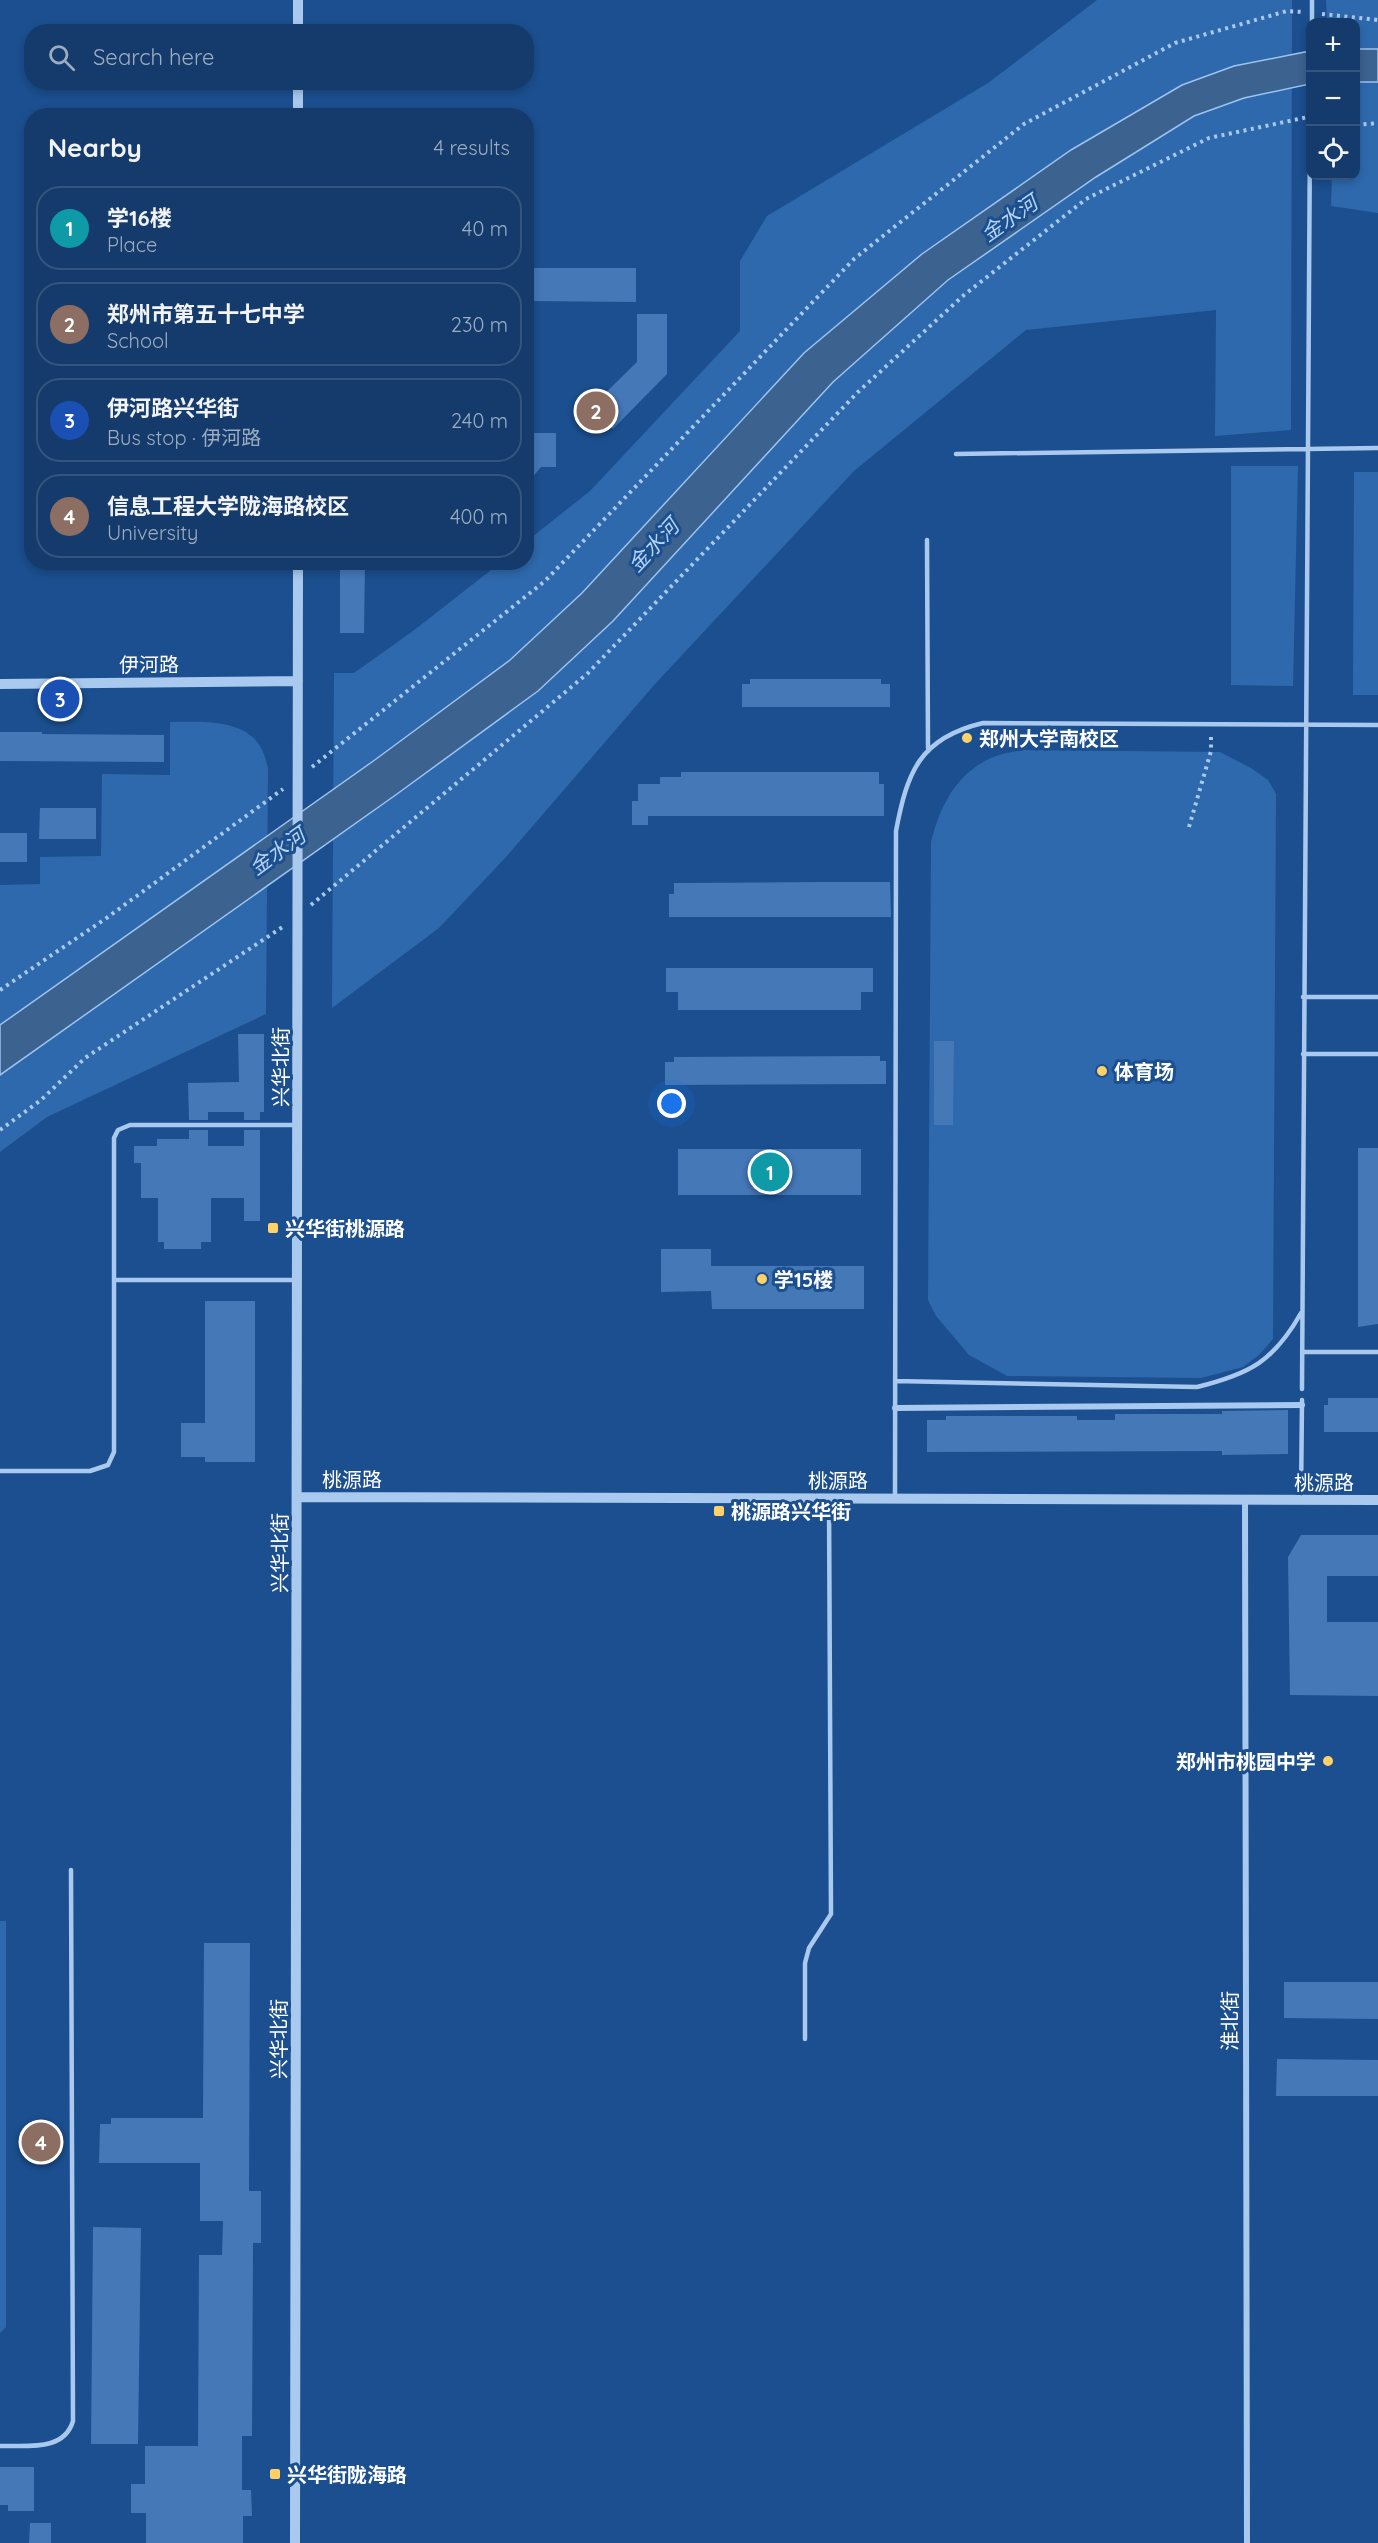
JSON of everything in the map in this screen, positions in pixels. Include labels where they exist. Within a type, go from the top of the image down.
[{"type":"street","points":[[298,0],[298,24]]},
{"type":"street","points":[[298,90],[298,108]]},
{"type":"street","name":"兴华北街","points":[[295,2543],[298,570]]},
{"type":"street","name":"伊河路","points":[[0,684],[298,681]]},
{"type":"street","points":[[896,1408],[1302,1403]]},
{"type":"street","name":"桃源路","points":[[297,1497],[1378,1500]]},
{"type":"street","name":"淮北街","points":[[1245,1500],[1247,2543]]},
{"type":"lane","points":[[1312,0],[1312,18]]},
{"type":"lane","points":[[1302,1389],[1311,180]]},
{"type":"lane","points":[[956,453],[1378,448]]},
{"type":"lane","points":[[927,540],[928,748]]},
{"type":"lane","points":[[896,1499],[896,831],[904,792],[917,764],[928,748],[944,738],[982,723],[1378,725]]},
{"type":"lane","points":[[1303,997],[1378,997]]},
{"type":"lane","points":[[1303,1054],[1378,1054]]},
{"type":"lane","points":[[0,1471],[90,1471],[108,1465],[114,1452],[114,1138],[118,1130],[130,1125],[298,1125]]},
{"type":"lane","points":[[114,1280],[297,1280]]},
{"type":"lane","points":[[896,1381],[1197,1387],[1232,1378],[1261,1364],[1290,1332],[1302,1311]]},
{"type":"lane","points":[[1302,1352],[1378,1353]]},
{"type":"lane","points":[[1301,1500],[1302,1403]]},
{"type":"lane","points":[[805,2039],[805,1963],[809,1948],[831,1914],[829,1498]]},
{"type":"lane","points":[[0,2446],[41,2445],[60,2440],[70,2430],[73,2421],[71,1870]]},
{"type":"path","points":[[0,990],[108,917],[298,778],[545,581],[854,259],[1024,124],[1175,43],[1287,11],[1378,20]]},
{"type":"path","points":[[0,1130],[41,1100],[85,1058],[298,916],[588,674],[858,392],[964,295],[1086,199],[1209,138],[1306,118]]},
{"type":"path","points":[[1360,125],[1378,123]]},
{"type":"path","points":[[1189,827],[1210,751],[1211,724]]},
{"type":"shaded area","points":[[1097,0],[1292,0],[1291,430],[1215,436],[1216,310],[1026,330],[854,471],[655,684],[507,856],[439,928],[332,1008],[334,673],[354,673],[413,631],[491,570],[534,570],[534,535],[590,491],[740,331],[740,261],[767,216],[988,83]]},
{"type":"shaded area","points":[[1326,0],[1378,0],[1378,213],[1331,206],[1332,180],[1360,180],[1360,18],[1327,18]]},
{"type":"shaded area","points":[[1231,466],[1298,466],[1293,686],[1231,685]]},
{"type":"shaded area","points":[[1354,472],[1378,472],[1378,695],[1353,695]]},
{"type":"shaded area","points":[[170,722],[206,722],[243,730],[260,746],[265,757],[268,768],[266,1014],[47,1117],[0,1152],[0,885],[40,884],[40,857],[101,856],[102,774],[170,775]]},
{"type":"shaded area","name":"体育场","points":[[1023,750],[1220,752],[1268,780],[1276,794],[1273,1339],[1259,1355],[1243,1367],[1201,1378],[1007,1376],[969,1355],[936,1316],[928,1300],[931,842],[939,816],[951,792],[968,773],[995,756]]},
{"type":"shaded area","points":[[0,1921],[6,1921],[6,2327],[0,2333]]},
{"type":"water","points":[[1360,49],[1378,49],[1378,82],[1360,82]]},
{"type":"water","name":"金水河","points":[[1306,52],[1306,85],[1244,98],[1194,116],[1096,177],[948,280],[833,382],[613,621],[538,691],[397,794],[0,1075],[0,1025],[372,762],[510,660],[582,593],[804,353],[922,254],[1071,150],[1182,85],[1234,66]]},
{"type":"building","points":[[534,268],[636,268],[636,302],[534,301]]},
{"type":"building","points":[[637,314],[667,314],[667,374],[613,429],[591,407],[637,362]]},
{"type":"building","points":[[534,433],[556,433],[556,467],[541,467],[534,475]]},
{"type":"building","points":[[340,570],[365,570],[364,633],[340,633]]},
{"type":"building","points":[[750,679],[881,679],[881,684],[890,684],[890,707],[742,707],[742,684],[750,684]]},
{"type":"building","points":[[0,732],[164,735],[164,762],[0,761]]},
{"type":"building","points":[[681,772],[879,772],[879,784],[884,784],[884,816],[648,816],[648,825],[632,825],[632,801],[638,801],[638,784],[660,784],[660,777],[681,777]]},
{"type":"building","points":[[40,808],[96,808],[96,839],[39,839]]},
{"type":"building","points":[[0,833],[27,833],[27,862],[0,862]]},
{"type":"building","points":[[890,882],[891,917],[669,917],[669,894],[674,894],[674,883]]},
{"type":"building","points":[[666,968],[873,968],[873,992],[861,992],[861,1010],[678,1010],[678,992],[666,992]]},
{"type":"building","points":[[238,1034],[264,1034],[264,1112],[260,1112],[260,1120],[244,1120],[244,1112],[208,1112],[208,1120],[189,1120],[188,1083],[239,1082]]},
{"type":"building","points":[[934,1041],[954,1041],[953,1125],[934,1125]]},
{"type":"building","points":[[880,1056],[880,1061],[886,1061],[886,1084],[665,1085],[665,1062],[674,1062],[674,1057]]},
{"type":"building","points":[[189,1130],[208,1130],[208,1146],[244,1146],[244,1130],[260,1130],[260,1221],[244,1221],[244,1198],[211,1198],[211,1242],[201,1242],[201,1249],[164,1249],[164,1242],[158,1242],[158,1198],[141,1198],[141,1163],[134,1163],[134,1146],[157,1146],[157,1139],[189,1139]]},
{"type":"building","points":[[1358,1148],[1378,1148],[1378,1324],[1358,1327]]},
{"type":"building","points":[[678,1149],[861,1149],[861,1195],[678,1195]]},
{"type":"building","name":"学15楼","points":[[661,1249],[711,1249],[711,1266],[864,1266],[864,1309],[712,1309],[711,1291],[661,1292]]},
{"type":"building","points":[[205,1301],[255,1301],[255,1462],[205,1462],[205,1457],[181,1457],[181,1423],[205,1423]]},
{"type":"building","points":[[1328,1398],[1378,1398],[1378,1432],[1324,1432],[1324,1405],[1328,1405]]},
{"type":"building","points":[[1288,1410],[1288,1454],[1222,1455],[1222,1451],[927,1452],[927,1420],[946,1420],[946,1416],[1077,1416],[1077,1420],[1115,1420],[1115,1414],[1222,1414],[1222,1411]]},
{"type":"building","points":[[1301,1535],[1378,1535],[1378,1576],[1327,1576],[1327,1622],[1378,1622],[1378,1696],[1290,1695],[1288,1557]]},
{"type":"building","points":[[204,1943],[250,1943],[249,2191],[261,2191],[261,2243],[253,2243],[252,2436],[242,2436],[242,2490],[251,2490],[252,2516],[243,2516],[243,2543],[146,2543],[146,2513],[131,2513],[131,2484],[145,2484],[145,2446],[198,2446],[199,2255],[222,2255],[223,2221],[200,2221],[200,2163],[99,2163],[100,2124],[111,2124],[111,2118],[203,2118]]},
{"type":"building","points":[[1284,1982],[1378,1982],[1378,2019],[1284,2018]]},
{"type":"building","points":[[1277,2059],[1378,2060],[1378,2096],[1276,2096]]},
{"type":"building","points":[[93,2227],[141,2228],[138,2444],[91,2444]]},
{"type":"building","points":[[0,2467],[34,2467],[34,2511],[8,2511],[8,2505],[0,2505]]},
{"type":"building","points":[[30,2523],[51,2523],[51,2543],[29,2543]]},
{"type":"place","name":"郑州市第五十七中学","points":[[596,411]]},
{"type":"place","name":"伊河路兴华街","points":[[60,699]]},
{"type":"place","name":"郑州大学南校区","points":[[967,738]]},
{"type":"place","name":"体育场","points":[[1102,1071]]},
{"type":"place","name":"学16楼","points":[[770,1172]]},
{"type":"place","name":"兴华街桃源路","points":[[273,1228]]},
{"type":"place","name":"学15楼","points":[[762,1279]]},
{"type":"place","name":"桃源路兴华街","points":[[719,1511]]},
{"type":"place","name":"郑州市桃园中学","points":[[1328,1761]]},
{"type":"place","name":"信息工程大学陇海路校区","points":[[41,2142]]},
{"type":"place","name":"兴华街陇海路","points":[[275,2474]]}]
